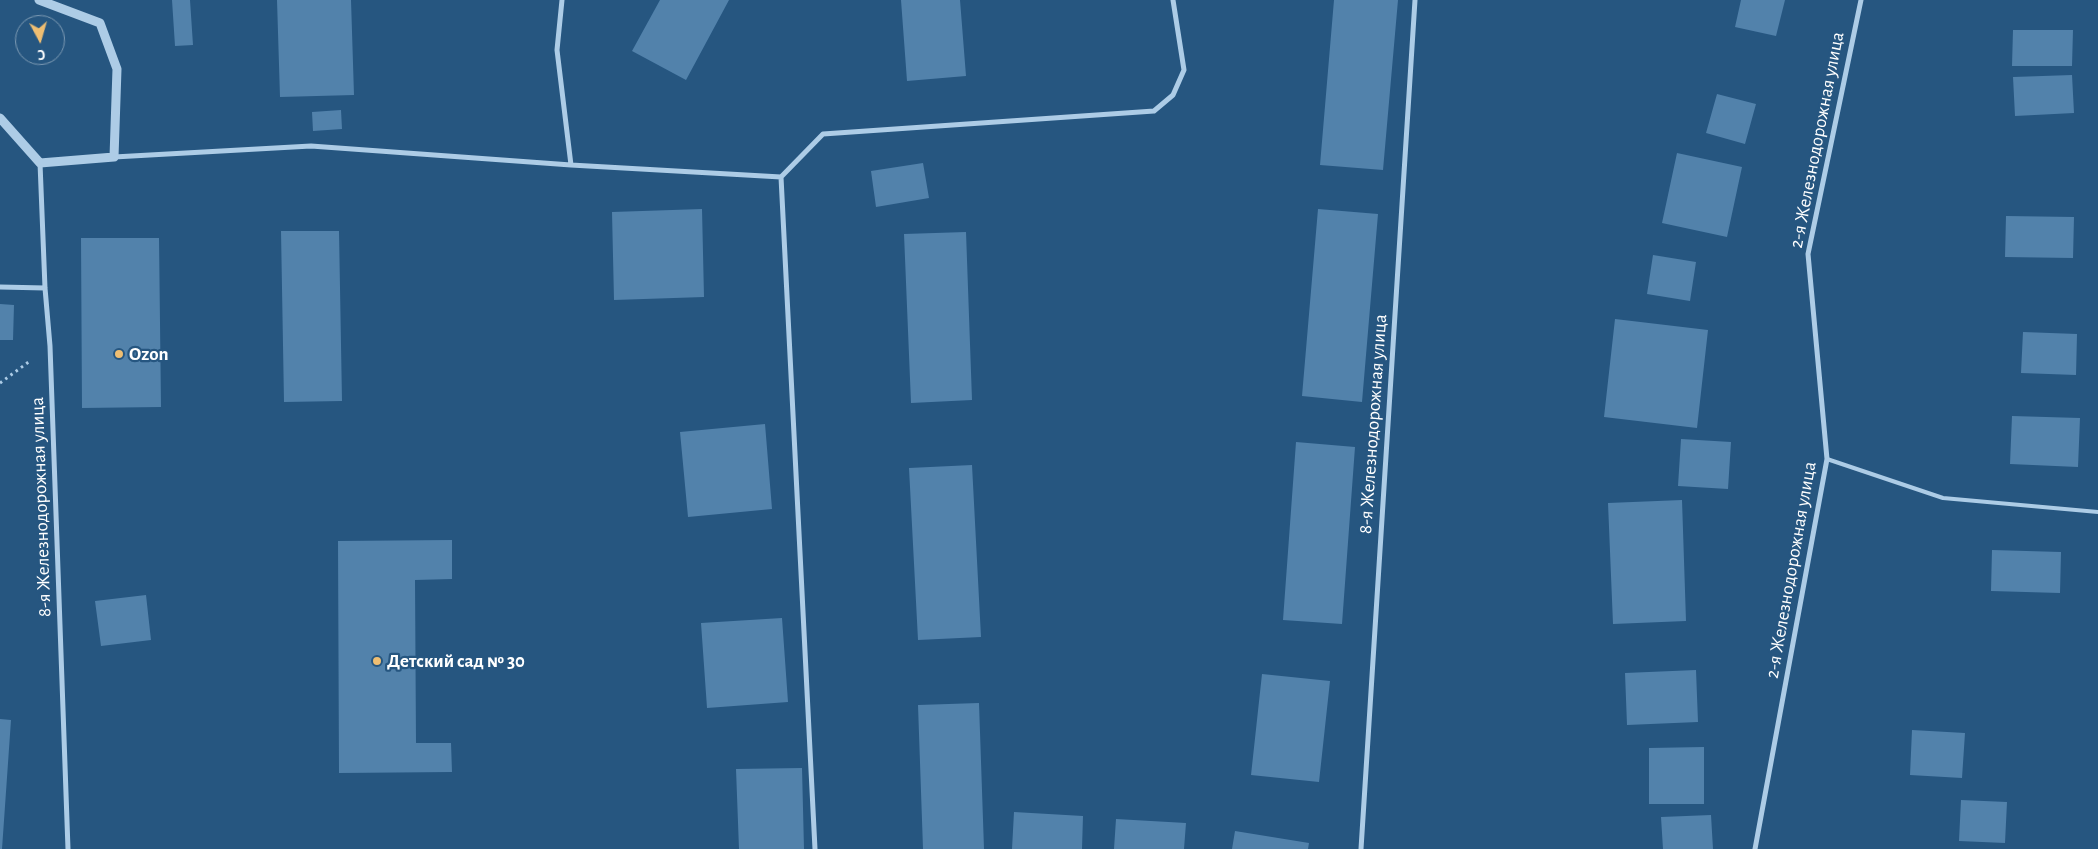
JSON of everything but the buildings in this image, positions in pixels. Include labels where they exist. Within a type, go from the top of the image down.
[{"type":"street","points":[[39,0],[100,23],[118,69],[114,157]]},
{"type":"street","points":[[562,0],[557,50],[571,165]]},
{"type":"street","points":[[815,849],[781,177],[824,134],[1154,111],[1173,95],[1184,70],[1172,0]]},
{"type":"street","name":"8-я Железнодорожная улица","points":[[1360,849],[1415,0]]},
{"type":"street","name":"2-я Железнодорожная улица","points":[[1755,849],[1827,459],[1808,254],[1861,0]]},
{"type":"street","points":[[0,118],[40,163],[311,146],[571,165],[781,177]]},
{"type":"street","name":"8-я Железнодорожная улица","points":[[40,163],[45,288],[50,346],[68,849]]},
{"type":"street","points":[[0,287],[45,288]]},
{"type":"lane","points":[[1827,459],[1943,498],[2098,512]]},
{"type":"path","points":[[0,383],[50,346]]},
{"type":"place","name":"Ozon","points":[[119,354]]},
{"type":"place","name":"Детский сад № 30","points":[[377,661]]}]
